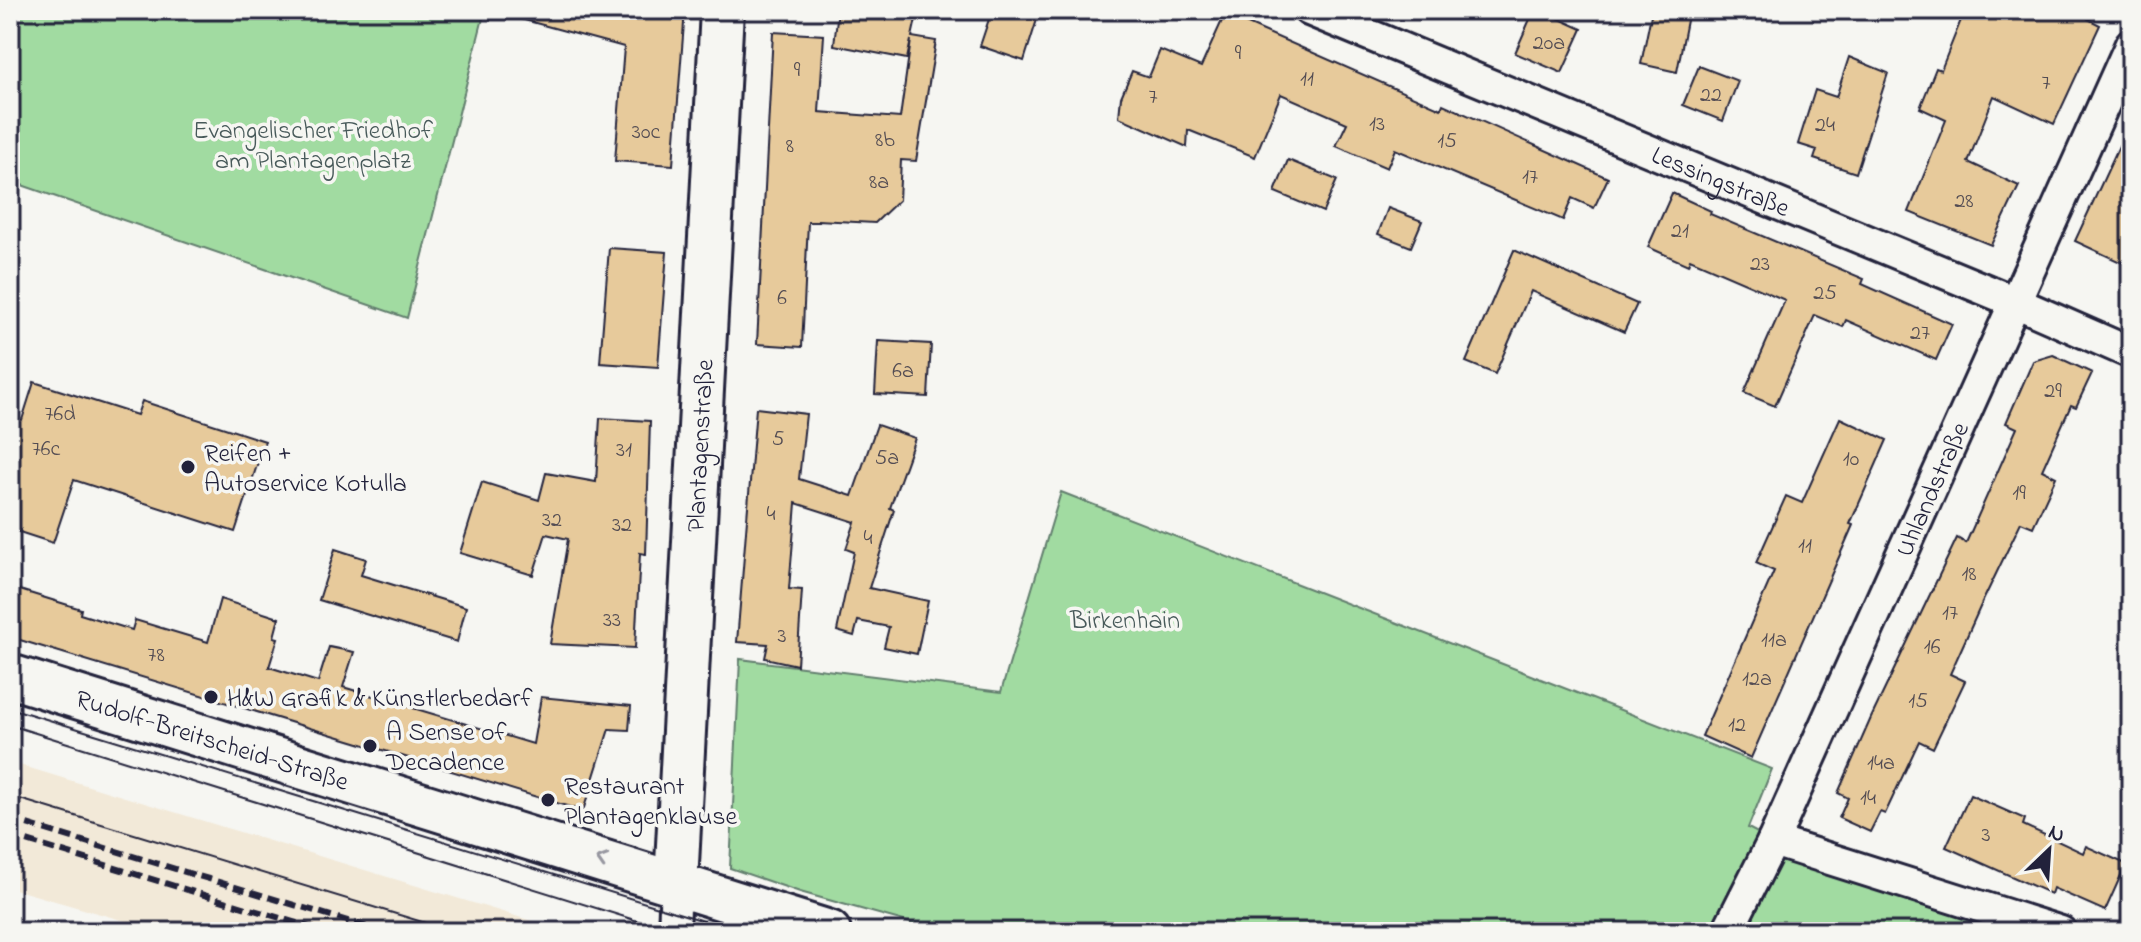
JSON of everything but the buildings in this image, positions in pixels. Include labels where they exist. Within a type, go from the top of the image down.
[{"type":"street","name":"Plantagenstraße","points":[[676,883],[722,10]]},
{"type":"street","name":"Lessingstraße","points":[[1309,10],[2131,353]]},
{"type":"street","name":"Uhlandstraße","points":[[1727,932],[1773,841],[2131,44]]},
{"type":"street","name":"Rudolf-Breitscheid-Straße","points":[[10,676],[829,932]]},
{"type":"street","points":[[1773,841],[2061,932]]},
{"type":"street","points":[[674,932],[676,883]]},
{"type":"shaded area","points":[[10,762],[568,932],[163,932],[10,888]]},
{"type":"green space","name":"Evangelischer Friedhof am Plantagenplatz","points":[[10,10],[485,10],[407,318],[10,181]]},
{"type":"green space","name":"Birkenhain","points":[[1061,492],[1772,769],[1748,828],[1773,841],[2061,932],[943,932],[800,892],[730,868],[740,659],[1001,692]]},
{"type":"tram line","points":[[10,708],[740,932]]},
{"type":"tram line","points":[[10,725],[673,932]]},
{"type":"tram line","points":[[10,796],[455,932]]},
{"type":"railway","points":[[10,819],[384,932]]},
{"type":"railway","points":[[10,836],[326,932]]},
{"type":"place","name":"Reifen + Autoservice Kotulla","points":[[188,467]]},
{"type":"place","name":"H&W Grafik & Künstlerbedarf","points":[[211,697]]},
{"type":"place","name":"A Sense of Decadence","points":[[370,746]]},
{"type":"place","name":"Restaurant Plantagenklause","points":[[548,800]]}]
